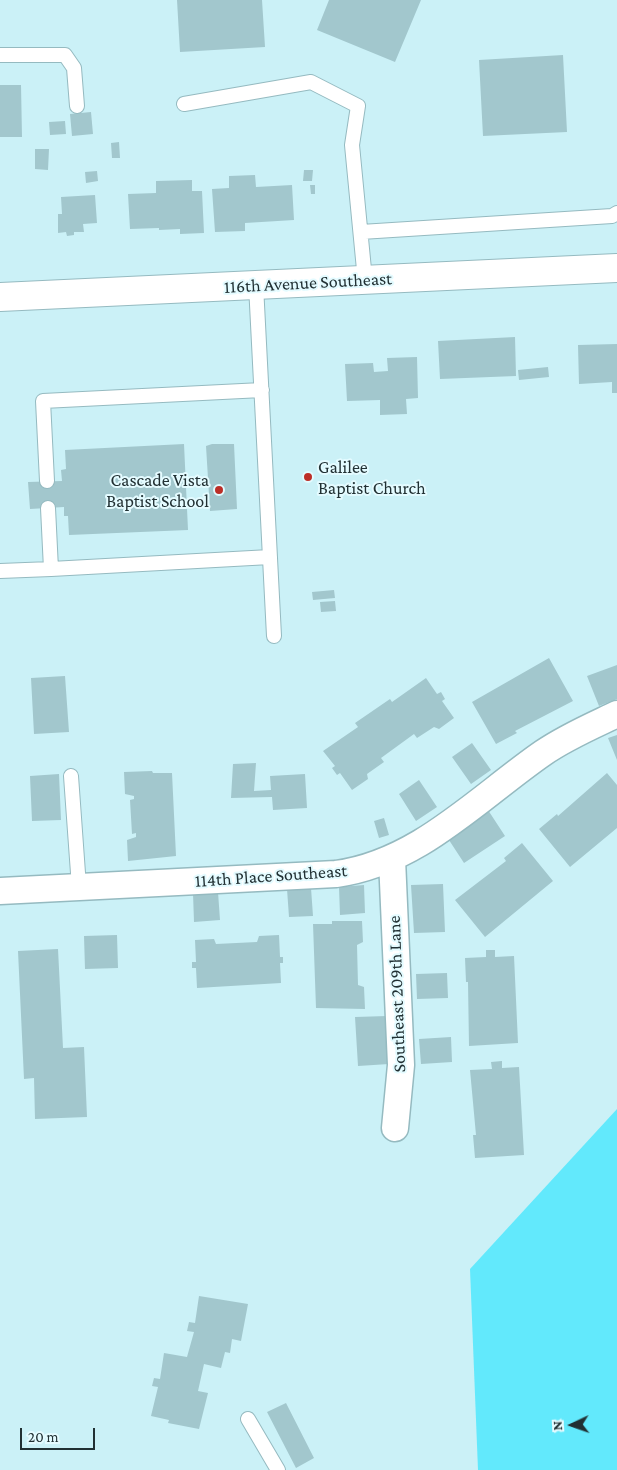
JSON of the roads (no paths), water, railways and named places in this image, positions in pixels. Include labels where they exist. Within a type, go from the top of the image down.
[{"type":"main road","name":"116th Avenue Southeast","points":[[0,298],[617,268]]},
{"type":"street","name":"114th Place Southeast","points":[[0,891],[336,874],[366,868],[392,859],[439,831],[545,752],[617,714]]},
{"type":"street","name":"Southeast 209th Lane","points":[[392,859],[402,1065],[395,1128]]},
{"type":"lane","points":[[0,55],[65,56],[74,68],[76,106]]},
{"type":"lane","points":[[184,104],[311,82],[358,106],[352,145],[365,280]]},
{"type":"lane","points":[[361,232],[612,216],[617,213]]},
{"type":"lane","points":[[256,285],[274,636]]},
{"type":"lane","points":[[47,481],[43,401],[262,390]]},
{"type":"lane","points":[[48,508],[51,569]]},
{"type":"lane","points":[[0,571],[270,558]]},
{"type":"lane","points":[[71,776],[78,887]]},
{"type":"lane","points":[[248,1419],[278,1470]]},
{"type":"place","name":"Galilee Baptist Church","points":[[308,477]]},
{"type":"place","name":"Cascade Vista Baptist School","points":[[219,490]]}]
